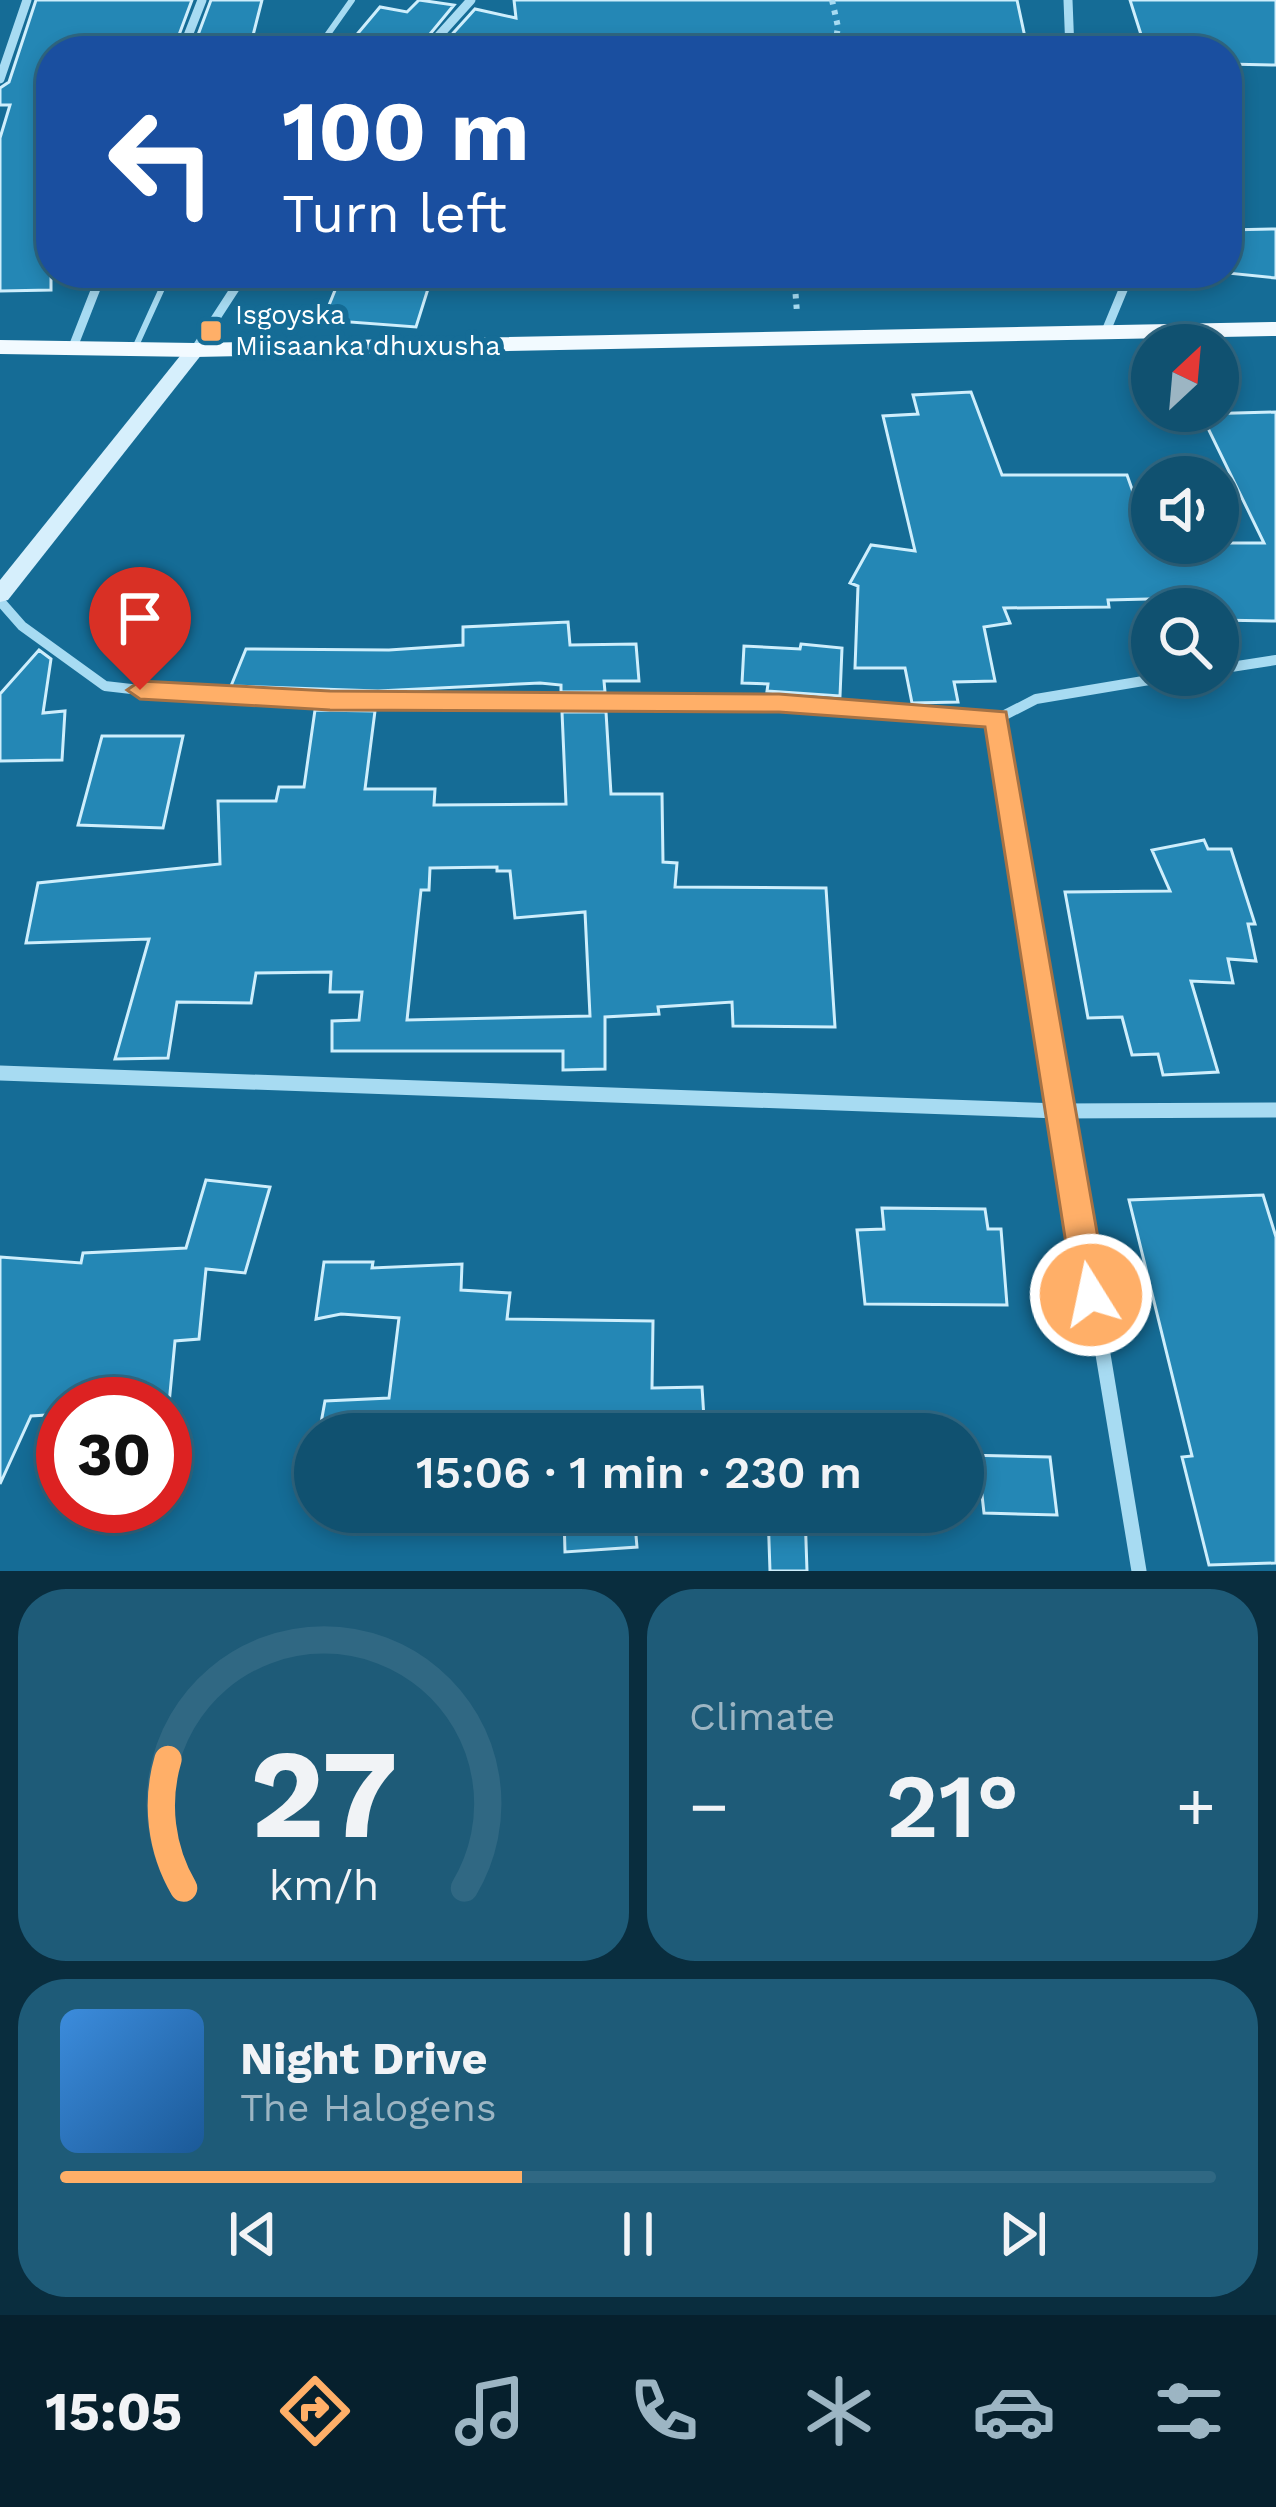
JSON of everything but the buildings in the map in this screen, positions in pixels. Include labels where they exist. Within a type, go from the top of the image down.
[{"type":"main road","points":[[0,347],[194,350],[1276,328]]},
{"type":"main road","points":[[0,598],[194,350]]},
{"type":"street","points":[[0,79],[28,0]]},
{"type":"street","points":[[188,36],[202,0]]},
{"type":"street","points":[[439,36],[471,0]]},
{"type":"street","points":[[1068,0],[1069,36]]},
{"type":"street","points":[[73,347],[96,288]]},
{"type":"street","points":[[194,350],[235,288]]},
{"type":"street","points":[[1106,331],[1124,288]]},
{"type":"street","points":[[0,598],[22,626],[105,686],[330,700],[779,703],[997,718],[1036,699],[1131,683]]},
{"type":"street","points":[[1239,666],[1276,660]]},
{"type":"street","points":[[997,718],[1139,1571]]},
{"type":"street","points":[[0,1073],[1059,1111],[1276,1110]]},
{"type":"lane","points":[[327,36],[352,0]]},
{"type":"lane","points":[[134,350],[162,288]]},
{"type":"path","points":[[832,0],[836,36]]},
{"type":"path","points":[[795,288],[798,335]]},
{"type":"place","name":"Isgoyska Miisaanka dhuxusha","points":[[211,331]]},
{"type":"route","points":[[140,690],[330,700],[779,703],[997,718],[1091,1295]]}]
